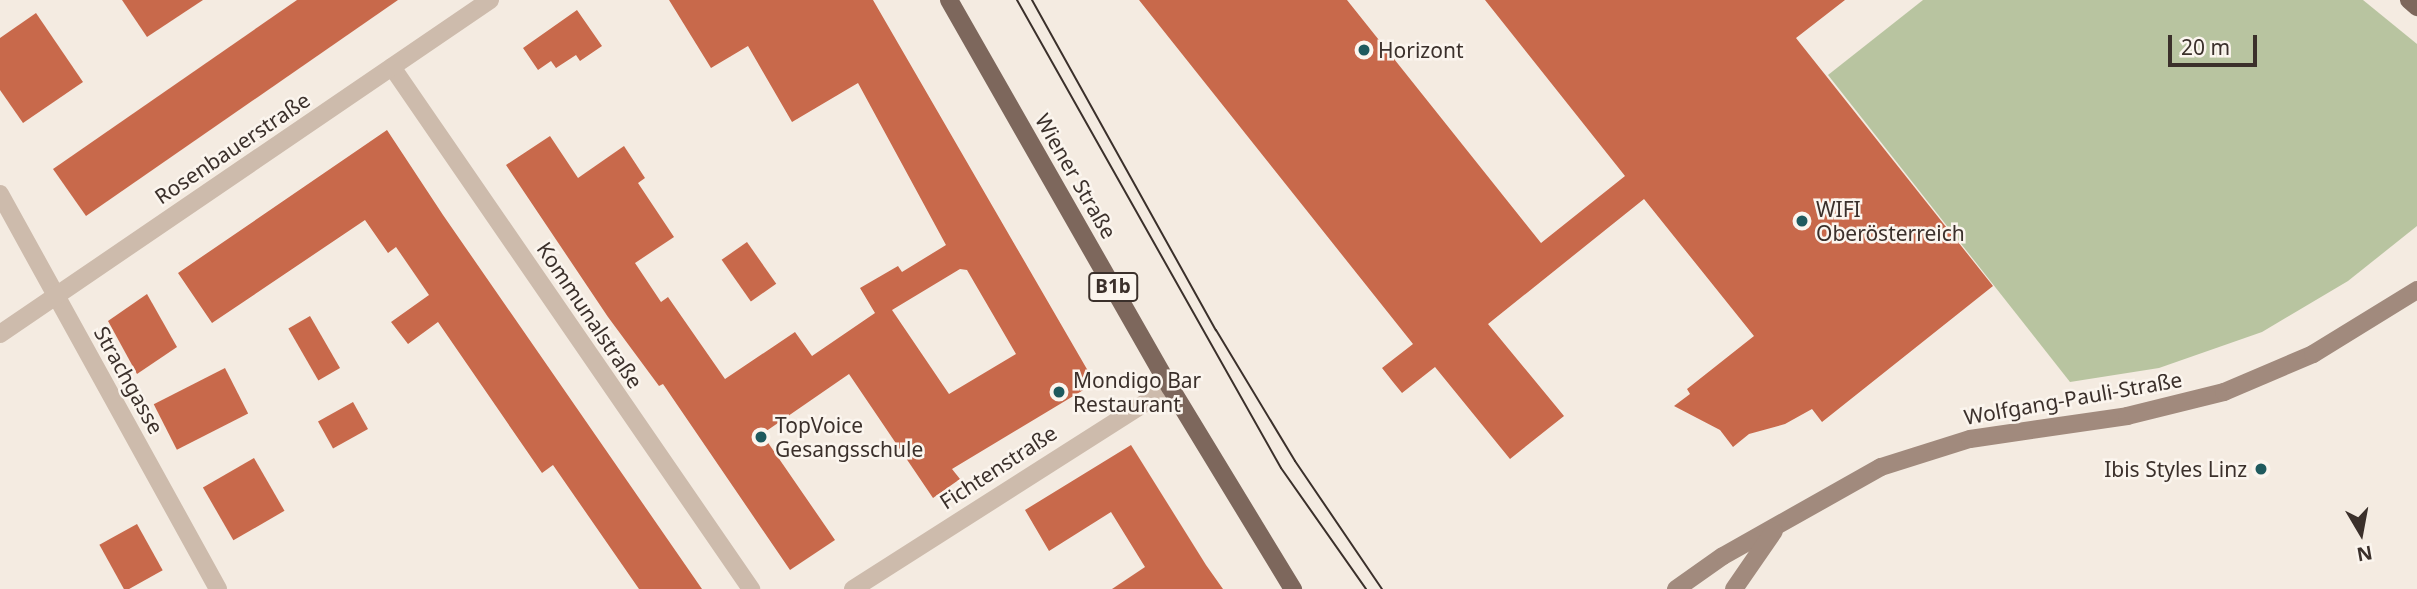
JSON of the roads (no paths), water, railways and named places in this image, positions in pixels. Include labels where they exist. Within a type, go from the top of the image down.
[{"type":"main road","name":"Wiener Straße","points":[[949,0],[1170,387],[1293,589]]},
{"type":"main road","points":[[2409,0],[2417,7]]},
{"type":"main road","name":"Wolfgang-Pauli-Straße","points":[[1676,589],[1723,556],[1774,531],[1842,485],[1922,450],[2010,432],[2127,416],[2224,392],[2313,354],[2417,290]]},
{"type":"main road","name":"Wolfgang-Pauli-Straße","points":[[1735,587],[1774,531]]},
{"type":"street","name":"Rosenbauerstraße","points":[[0,334],[490,0]]},
{"type":"street","name":"Kommunalstraße","points":[[392,67],[751,589]]},
{"type":"street","name":"Strachgasse","points":[[0,194],[218,589]]},
{"type":"street","name":"Fichtenstraße","points":[[853,589],[1170,387]]},
{"type":"tram line","points":[[1017,0],[1281,468],[1366,589]]},
{"type":"tram line","points":[[1032,0],[1216,330],[1295,461],[1382,589]]},
{"type":"place","name":"Horizont","points":[[1364,50]]},
{"type":"place","name":"WIFI Oberösterreich","points":[[1802,221]]},
{"type":"place","name":"Mondigo Bar Restaurant","points":[[1059,392]]},
{"type":"place","name":"TopVoice Gesangsschule","points":[[761,437]]},
{"type":"place","name":"Ibis Styles Linz","points":[[2261,469]]}]
